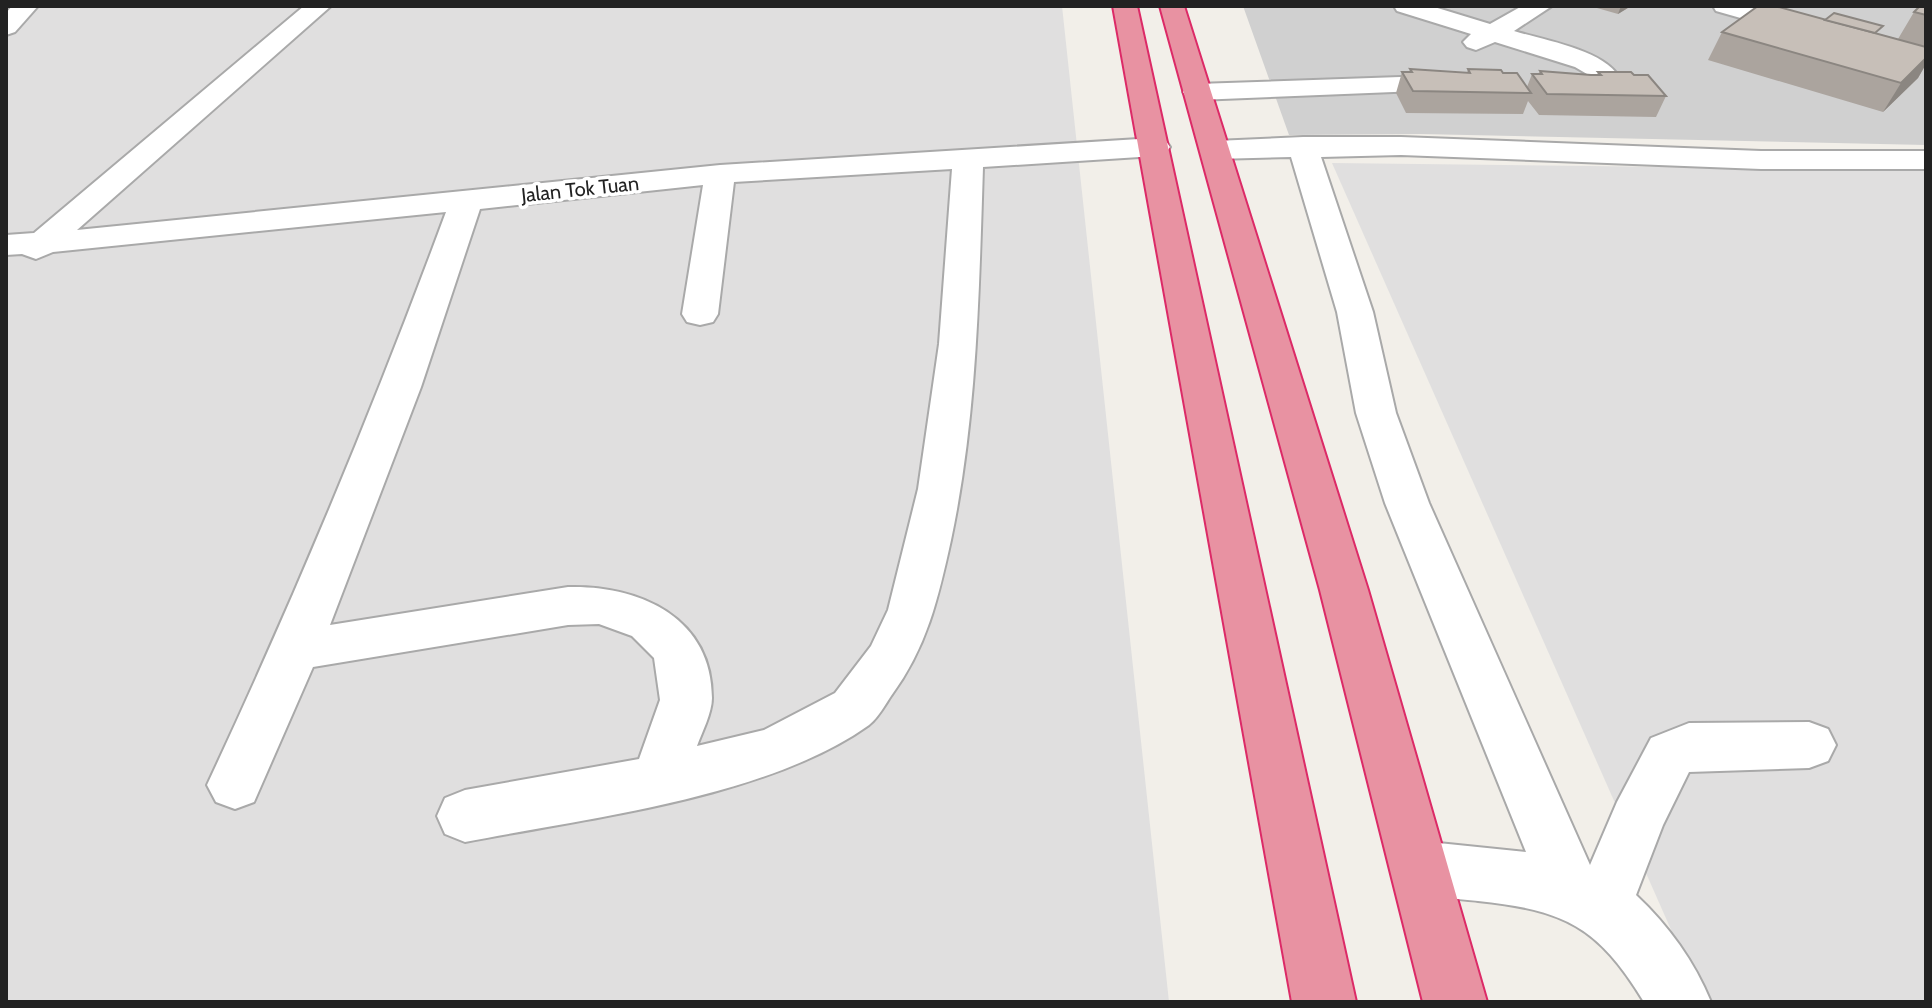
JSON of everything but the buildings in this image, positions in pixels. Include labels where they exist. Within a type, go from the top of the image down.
[{"type":"highway","points":[[1125,6],[1324,1002]]},
{"type":"highway","points":[[1172,6],[1344,590],[1455,1002]]},
{"type":"street","points":[[6,27],[26,6]]},
{"type":"street","points":[[6,273],[319,6]]},
{"type":"street","points":[[1406,6],[1584,61],[1602,71],[1605,77],[1577,86],[1531,85]]},
{"type":"street","points":[[1437,82],[1437,68],[1540,6]]},
{"type":"street","points":[[1725,6],[1817,32]]},
{"type":"street","points":[[1197,92],[1437,82],[1484,84]]},
{"type":"street","points":[[1303,146],[1355,312],[1376,413],[1407,503],[1586,898]]},
{"type":"street","points":[[1215,150],[1401,146],[1761,160],[1926,160]]},
{"type":"street","name":"Jalan Tok Tuan","points":[[6,245],[720,174],[1155,147]]},
{"type":"street","points":[[465,816],[659,780],[776,750],[853,708],[891,658],[912,610],[940,489],[958,344],[968,157]]},
{"type":"street","points":[[700,314],[720,174]]},
{"type":"street","points":[[235,785],[295,650],[401,387],[466,201]]},
{"type":"street","points":[[295,650],[568,606],[602,605],[649,623],[678,650],[686,700],[659,780]]},
{"type":"street","points":[[1586,898],[1637,820],[1670,755],[1689,746],[1809,745]]},
{"type":"street","points":[[1419,868],[1530,880],[1586,898],[1633,933],[1679,1002]]},
{"type":"shaded area","points":[[6,6],[1062,6],[1169,1002],[6,1002]]},
{"type":"shaded area","points":[[1243,6],[1926,6],[1926,145],[1420,134],[1289,135]]},
{"type":"shaded area","points":[[1332,163],[1926,170],[1926,1002],[1703,1002]]}]
